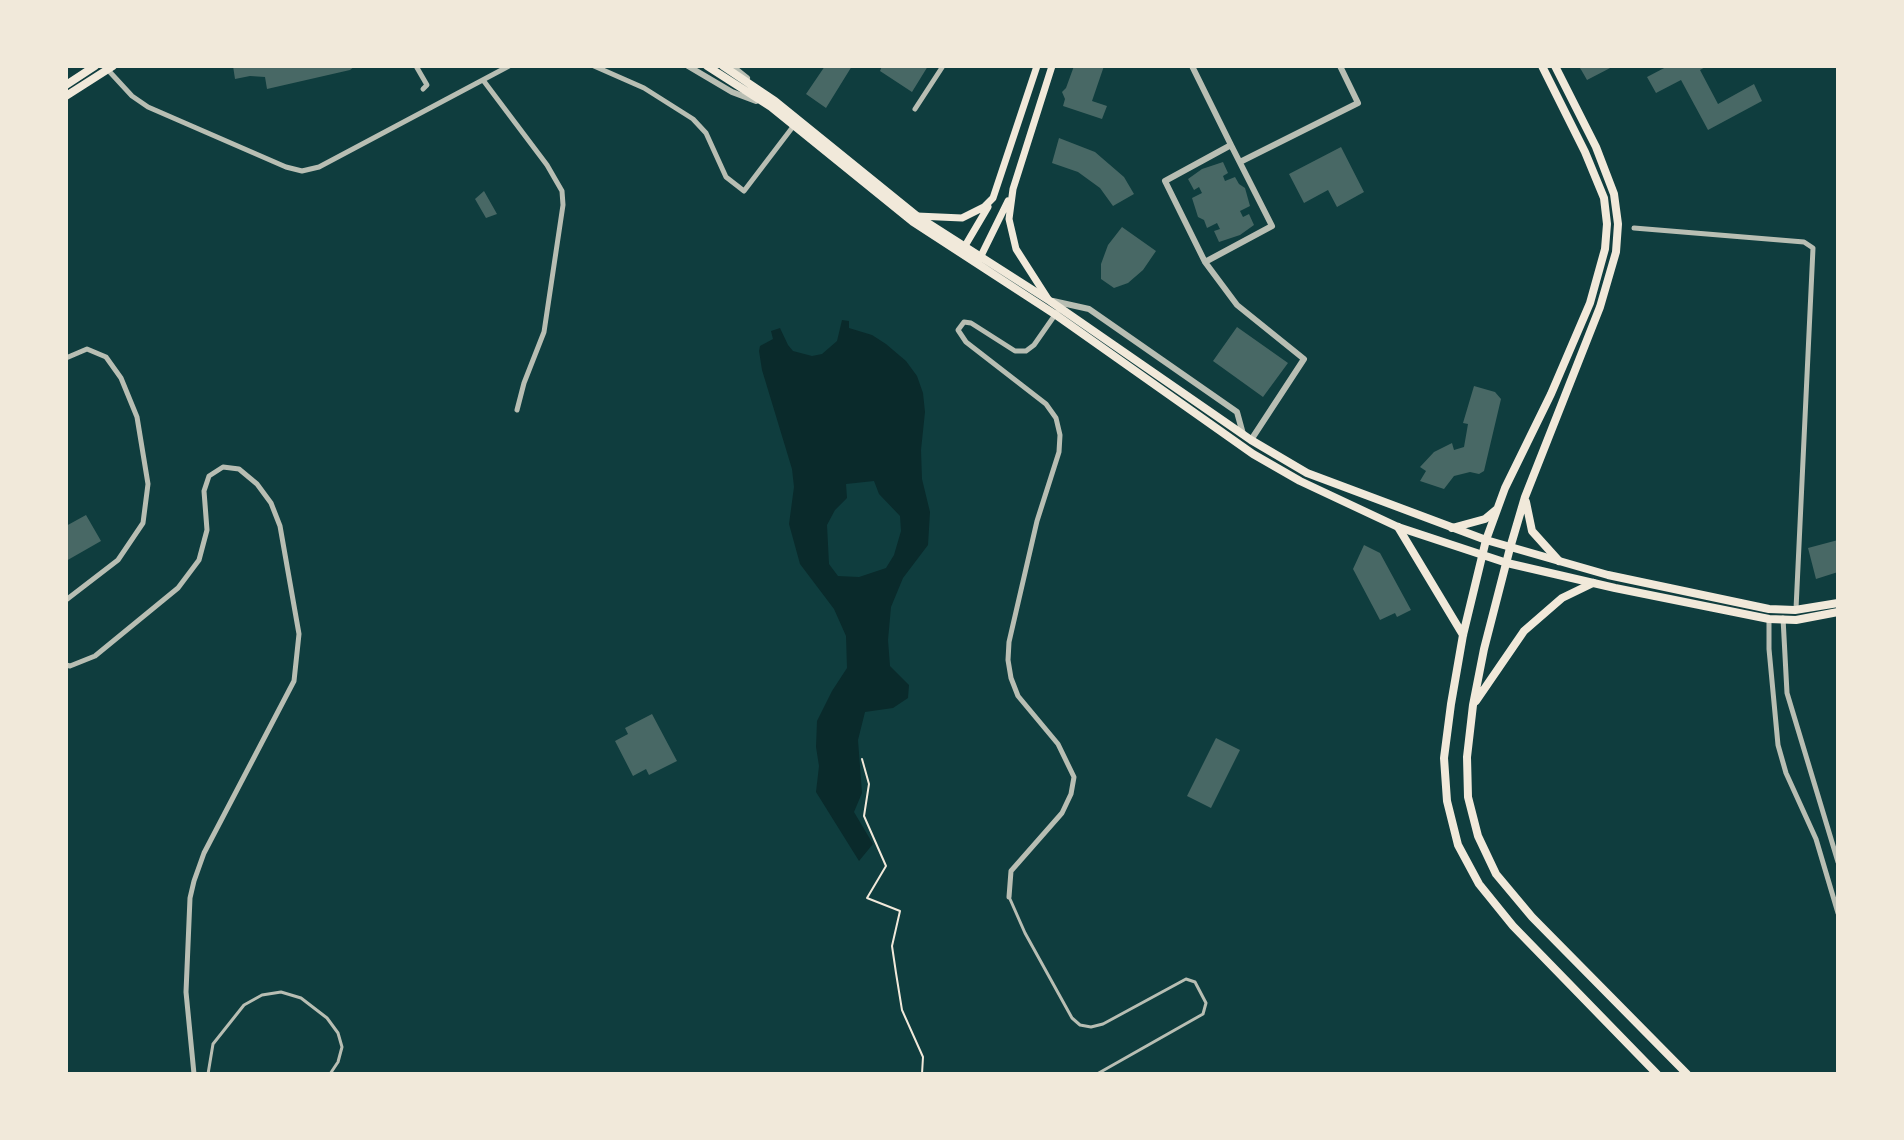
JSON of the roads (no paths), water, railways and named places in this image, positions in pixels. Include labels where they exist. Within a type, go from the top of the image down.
[{"type":"main road","points":[[66,85],[95,66]]},
{"type":"main road","points":[[707,66],[773,104]]},
{"type":"main road","points":[[723,66],[913,222],[979,260],[1247,437],[1307,473],[1510,548],[1769,614]]},
{"type":"main road","points":[[963,250],[993,198],[1037,66]]},
{"type":"main road","points":[[979,260],[1013,189],[1052,66]]},
{"type":"main road","points":[[1542,66],[1604,198],[1607,224],[1605,249],[1590,303],[1486,540],[1463,635],[1451,704],[1444,758],[1447,801],[1458,845],[1479,884],[1513,926],[1657,1074]]},
{"type":"main road","points":[[1555,66],[1596,147],[1614,194],[1618,224],[1616,252],[1600,307],[1525,497],[1510,548],[1473,705],[1467,757],[1468,797],[1478,836],[1496,874],[1532,917],[1687,1074]]},
{"type":"main road","points":[[66,96],[110,68]]},
{"type":"main road","points":[[795,123],[963,250]]},
{"type":"main road","points":[[1013,189],[1009,219],[1011,234],[1024,262],[1057,311],[1253,454],[1300,481],[1398,527],[1507,563],[1593,583],[1769,614],[1838,612]]},
{"type":"main road","points":[[917,216],[962,218],[984,207],[993,198]]},
{"type":"main road","points":[[979,260],[1050,301]]},
{"type":"main road","points":[[1525,497],[1532,531],[1560,562]]},
{"type":"main road","points":[[1452,528],[1485,519],[1497,509]]},
{"type":"main road","points":[[1398,527],[1463,635]]},
{"type":"main road","points":[[1473,705],[1524,631],[1562,598],[1593,583]]},
{"type":"main road","points":[[1782,615],[1838,603]]},
{"type":"street","points":[[416,66],[427,85],[423,89]]},
{"type":"street","points":[[110,68],[132,96],[148,107],[286,167],[302,171],[319,167],[509,66]]},
{"type":"street","points":[[594,66],[644,88],[693,119],[706,133],[726,177],[744,191],[795,123]]},
{"type":"street","points":[[688,66],[732,92],[773,104]]},
{"type":"street","points":[[732,66],[773,104]]},
{"type":"street","points":[[915,109],[943,66]]},
{"type":"street","points":[[1192,66],[1272,226],[1205,262]]},
{"type":"street","points":[[1240,162],[1358,103],[1340,66]]},
{"type":"street","points":[[483,80],[547,165],[562,191],[563,205],[544,332],[517,410]]},
{"type":"street","points":[[1231,145],[1165,181],[1205,262],[1237,305],[1304,359],[1247,437]]},
{"type":"street","points":[[1634,228],[1804,242],[1813,248],[1795,610]]},
{"type":"street","points":[[1050,301],[1089,309],[1237,412],[1247,437]]},
{"type":"street","points":[[1009,897],[1011,871],[1062,813],[1071,794],[1074,777],[1058,744],[1018,696],[1008,660],[1009,642],[1034,536],[1059,452],[1060,435],[1056,418],[1046,404],[966,342],[958,330],[964,322],[971,323],[1015,351],[1026,351],[1034,345],[1057,311]]},
{"type":"street","points":[[66,358],[87,349],[106,357],[121,378],[137,417],[148,484],[143,523],[118,560],[66,600]]},
{"type":"street","points":[[66,665],[95,656],[178,588],[199,560],[207,530],[204,491],[209,476],[223,467],[239,469],[257,484],[271,503],[280,526],[299,634],[294,681],[204,853],[194,881],[190,898],[186,992],[194,1074]]},
{"type":"street","points":[[1769,614],[1770,665],[1778,745],[1786,773],[1816,839],[1838,913]]},
{"type":"street","points":[[1782,615],[1787,693],[1838,862]]},
{"type":"lane","points":[[1009,897],[1031,945],[1072,1018],[1080,1025],[1091,1027],[1103,1024],[1186,979],[1195,982],[1206,1003],[1207,1009],[1203,1014],[1097,1074]]},
{"type":"lane","points":[[208,1074],[213,1044],[244,1005],[262,995],[281,992],[301,998],[327,1018],[338,1033],[342,1047],[338,1062],[330,1074]]},
{"type":"water","points":[[842,320],[849,321],[849,328],[872,335],[886,344],[906,361],[917,376],[925,412],[922,479],[930,512],[928,545],[903,578],[891,607],[888,640],[890,666],[909,685],[908,698],[893,708],[865,712],[858,740],[862,793],[854,812],[873,844],[859,861],[816,792],[819,766],[817,721],[847,668],[846,636],[834,609],[800,564],[789,524],[794,487],[792,469],[759,351],[760,346],[773,339],[771,331],[780,328],[793,351],[812,356],[822,354],[837,341]],"holes":[[[874,481],[879,494],[900,516],[901,531],[894,555],[886,568],[859,577],[838,576],[829,564],[827,525],[835,510],[847,498],[846,484]]]}]
